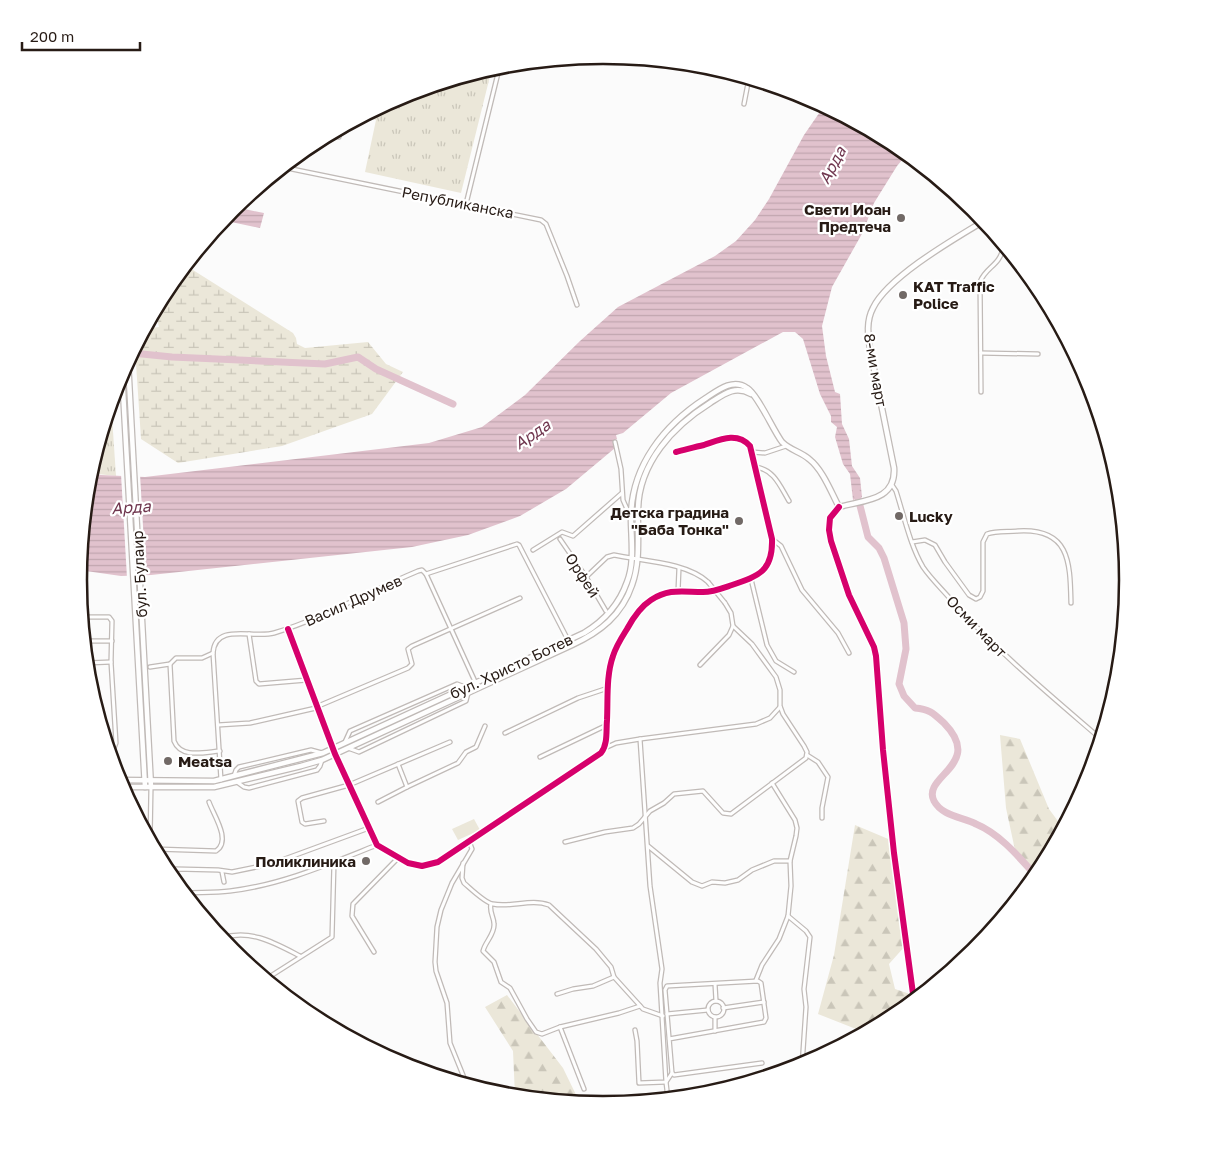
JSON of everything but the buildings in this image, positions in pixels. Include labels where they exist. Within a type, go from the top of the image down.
[{"type":"main road","name":"8-ми март","points":[[892,485],[894,475],[892,453],[868,336],[870,316],[873,307],[882,294],[895,282],[928,257],[977,225]]},
{"type":"main road","name":"бул. Булаир","points":[[129,376],[142,641],[147,780],[145,787]]},
{"type":"main road","name":"бул. Христо Ботев","points":[[127,780],[221,780],[323,753],[596,626],[608,615],[623,593],[630,574],[632,559],[631,518],[634,492],[642,465],[660,438],[670,426],[690,409],[724,386],[737,384],[748,388],[752,394]]},
{"type":"main road","name":"бул. Булаир","points":[[123,390],[136,642],[147,780],[150,787]]},
{"type":"main road","name":"бул. Христо Ботев","points":[[130,787],[202,788],[237,782],[322,760],[572,645],[604,627],[625,602],[632,586],[638,560],[638,509],[640,494],[648,467],[655,455],[665,441],[689,418],[728,392],[741,390],[752,394]]},
{"type":"main road","points":[[752,394],[786,446],[812,462],[839,507],[885,494],[892,485]]},
{"type":"street","points":[[466,204],[498,75]]},
{"type":"street","points":[[744,104],[748,84]]},
{"type":"street","name":"Републиканска","points":[[291,169],[512,213],[544,222],[577,305]]},
{"type":"street","points":[[981,392],[981,279],[998,262],[1003,254]]},
{"type":"street","points":[[981,353],[1038,354]]},
{"type":"street","points":[[604,750],[610,664],[613,654],[638,612],[651,600],[678,591],[707,592],[751,579],[760,574],[769,563],[772,552],[772,539],[756,467],[752,452],[746,442],[730,437],[676,452]]},
{"type":"street","points":[[614,442],[621,469],[622,492],[626,510],[631,518]]},
{"type":"street","points":[[752,452],[765,453],[786,446]]},
{"type":"street","points":[[756,467],[768,470],[774,476],[788,501]]},
{"type":"street","name":"Осми март","points":[[892,485],[896,491],[912,542],[927,572],[974,626],[1031,680],[1096,734]]},
{"type":"street","points":[[533,550],[562,532],[573,536],[622,492]]},
{"type":"street","points":[[839,507],[830,518],[829,530],[849,595],[874,647],[876,656],[883,750],[894,853],[913,993]]},
{"type":"street","points":[[912,542],[924,540],[935,545],[969,595],[976,599],[980,597],[983,591],[983,542],[987,534],[1030,531],[1043,533],[1058,541],[1067,557],[1070,573],[1071,603]]},
{"type":"street","name":"Орфей","points":[[560,539],[606,611]]},
{"type":"street","points":[[772,539],[781,546],[802,590],[838,633],[849,653]]},
{"type":"street","name":"Васил Друмев","points":[[213,653],[215,643],[222,636],[232,633],[270,634],[288,629],[418,571],[422,570],[426,574],[514,545],[519,545],[568,640]]},
{"type":"street","points":[[586,577],[607,557],[614,555],[679,568],[692,572],[708,582],[731,613],[734,626],[752,644],[776,677],[780,690],[780,706],[787,723],[804,746],[807,755],[818,762],[828,777],[822,818]]},
{"type":"street","points":[[678,591],[679,568]]},
{"type":"street","points":[[426,574],[478,688]]},
{"type":"street","points":[[751,579],[768,646],[776,661],[794,672]]},
{"type":"street","points":[[218,725],[250,723],[316,708],[408,668],[412,662],[408,652],[409,647],[520,598]]},
{"type":"street","points":[[88,617],[109,618],[112,621],[111,662],[116,745],[114,747]]},
{"type":"street","points":[[700,665],[734,626]]},
{"type":"street","points":[[288,629],[316,708],[373,838],[377,845],[398,858],[415,865],[434,864],[454,852],[616,743],[756,724],[770,718],[780,706]]},
{"type":"street","points":[[249,634],[258,684],[307,680]]},
{"type":"street","points":[[90,641],[112,641]]},
{"type":"street","points":[[150,667],[170,664],[176,658],[202,658],[213,653],[221,780]]},
{"type":"street","points":[[94,663],[111,662]]},
{"type":"street","points":[[170,664],[174,741],[178,748],[186,752],[220,751]]},
{"type":"street","points":[[345,742],[350,731],[457,684],[466,687]]},
{"type":"street","points":[[505,733],[578,698],[608,688]]},
{"type":"street","points":[[348,748],[359,752],[466,701],[468,693]]},
{"type":"street","points":[[540,757],[606,725]]},
{"type":"street","points":[[378,802],[458,763],[466,752],[476,747],[485,726]]},
{"type":"street","points":[[640,739],[650,886],[662,969],[660,983],[667,1092]]},
{"type":"street","points":[[324,820],[305,824],[302,822],[298,801],[302,798],[349,785],[450,742]]},
{"type":"street","points":[[565,842],[605,832],[634,828],[646,814],[674,794],[697,791],[706,793],[723,813],[731,814],[804,760],[807,755]]},
{"type":"street","points":[[237,782],[249,788],[317,770],[322,760]]},
{"type":"street","points":[[398,764],[407,787]]},
{"type":"street","points":[[756,980],[762,965],[779,938],[788,916],[791,890],[790,861],[797,828],[791,812],[772,783]]},
{"type":"street","points":[[145,787],[149,797]]},
{"type":"street","points":[[150,787],[150,827]]},
{"type":"street","points":[[164,850],[219,850],[221,845],[221,828],[209,802]]},
{"type":"street","points":[[176,869],[232,872],[271,864],[369,828]]},
{"type":"street","points":[[464,1077],[450,1043],[447,1003],[436,971],[435,962],[438,919],[452,882],[472,849],[469,841]]},
{"type":"street","points":[[192,892],[217,893],[268,884],[334,863],[377,845]]},
{"type":"street","points":[[648,846],[692,882],[702,886],[712,882],[725,883],[738,880],[752,870],[774,861],[790,861]]},
{"type":"street","points":[[374,952],[352,916],[353,904],[398,858]]},
{"type":"street","points":[[272,975],[330,939],[333,935],[334,863]]},
{"type":"street","points":[[463,863],[462,878],[464,883],[491,904],[543,903],[549,905],[596,949],[611,967],[614,977],[642,1009],[663,1016]]},
{"type":"street","points":[[222,872],[224,882]]},
{"type":"street","points":[[491,904],[490,910],[494,925],[483,951],[494,962],[501,982],[510,988],[536,1032],[542,1034],[560,1027],[640,1006]]},
{"type":"street","points":[[788,916],[806,931],[810,937],[804,990],[806,1007],[802,1056]]},
{"type":"street","points":[[229,936],[248,935],[263,939],[300,956]]},
{"type":"street","points":[[557,994],[593,986],[614,977]]},
{"type":"street","points":[[666,1082],[672,1073],[669,1039],[665,990],[667,986],[756,980],[761,982],[766,1018],[764,1022],[669,1039]]},
{"type":"street","points":[[715,984],[716,1001]]},
{"type":"street","points":[[716,1001],[720,1002],[723,1008],[721,1014],[715,1016],[711,1015],[708,1010],[710,1003],[716,1001]]},
{"type":"street","points":[[723,1008],[764,1002]]},
{"type":"street","points":[[667,1014],[708,1010]]},
{"type":"street","points":[[715,1016],[715,1031]]},
{"type":"street","points":[[560,1027],[584,1090]]},
{"type":"street","points":[[634,1030],[637,1041],[639,1083],[666,1082]]},
{"type":"street","points":[[672,1073],[676,1075],[762,1063]]},
{"type":"green space","points":[[490,77],[461,193],[365,172],[376,120],[371,119],[405,103],[469,81]]},
{"type":"green space","points":[[191,269],[293,333],[297,344],[305,348],[368,342],[386,364],[403,372],[372,414],[282,446],[178,463],[141,439],[136,361],[153,328],[159,327],[157,320]]},
{"type":"green space","points":[[112,420],[116,476],[98,474]]},
{"type":"green space","points":[[1000,735],[1020,739],[1049,809],[1059,822],[1030,869],[1015,850],[1006,808]]},
{"type":"green space","points":[[474,819],[480,830],[458,840],[452,829]]},
{"type":"green space","points":[[855,825],[893,841],[906,945],[889,964],[895,989],[911,994],[856,1030],[818,1014],[834,955]]},
{"type":"green space","points":[[507,995],[563,1068],[576,1095],[515,1088],[513,1051],[485,1007]]},
{"type":"water","name":"Арда","points":[[820,112],[861,133],[902,160],[874,203],[863,232],[832,287],[822,326],[826,356],[835,392],[840,394],[842,424],[849,439],[852,466],[860,478],[862,497],[853,500],[850,474],[843,464],[835,437],[837,427],[831,422],[831,416],[820,394],[803,339],[795,332],[783,332],[671,393],[623,433],[616,435],[617,439],[613,441],[615,448],[566,489],[520,516],[468,535],[412,547],[151,575],[121,576],[87,571],[91,513],[98,474],[145,477],[429,443],[482,427],[525,395],[618,307],[715,256],[736,241],[755,220],[769,199],[804,135]]},
{"type":"water","points":[[244,209],[264,213],[260,228],[231,222]]},
{"type":"pier","points":[[121,474],[140,474],[146,578],[127,578]]},
{"type":"waterway","points":[[139,354],[325,364],[358,357],[376,369],[453,404]]},
{"type":"waterway","points":[[856,490],[868,537],[879,548],[884,558],[904,623],[906,649],[899,684],[904,696],[915,708],[931,712],[944,723],[955,737],[958,749],[955,760],[936,784],[932,792],[934,801],[947,813],[985,828],[1009,847],[1030,869]]},
{"type":"cycle path","points":[[288,629],[335,754],[377,845],[408,863],[422,866],[438,862],[601,753],[605,746],[609,671],[614,652],[634,617],[643,606],[658,596],[670,592],[714,591],[750,579],[767,565],[772,550],[772,539],[750,446],[745,441],[728,438],[676,452]]},
{"type":"cycle path","points":[[839,507],[830,518],[829,530],[831,541],[849,595],[874,647],[876,656],[883,750],[894,853],[913,993]]},
{"type":"place","name":"Свети Иоан Предтеча","points":[[901,218]]},
{"type":"place","name":"KAT Traffic Police","points":[[903,295]]},
{"type":"place","name":"Lucky","points":[[899,516]]},
{"type":"place","name":"Детска градина \"Баба Тонка\"","points":[[739,521]]},
{"type":"place","name":"Meatsa","points":[[168,761]]},
{"type":"place","name":"Поликлиника","points":[[366,861]]}]
